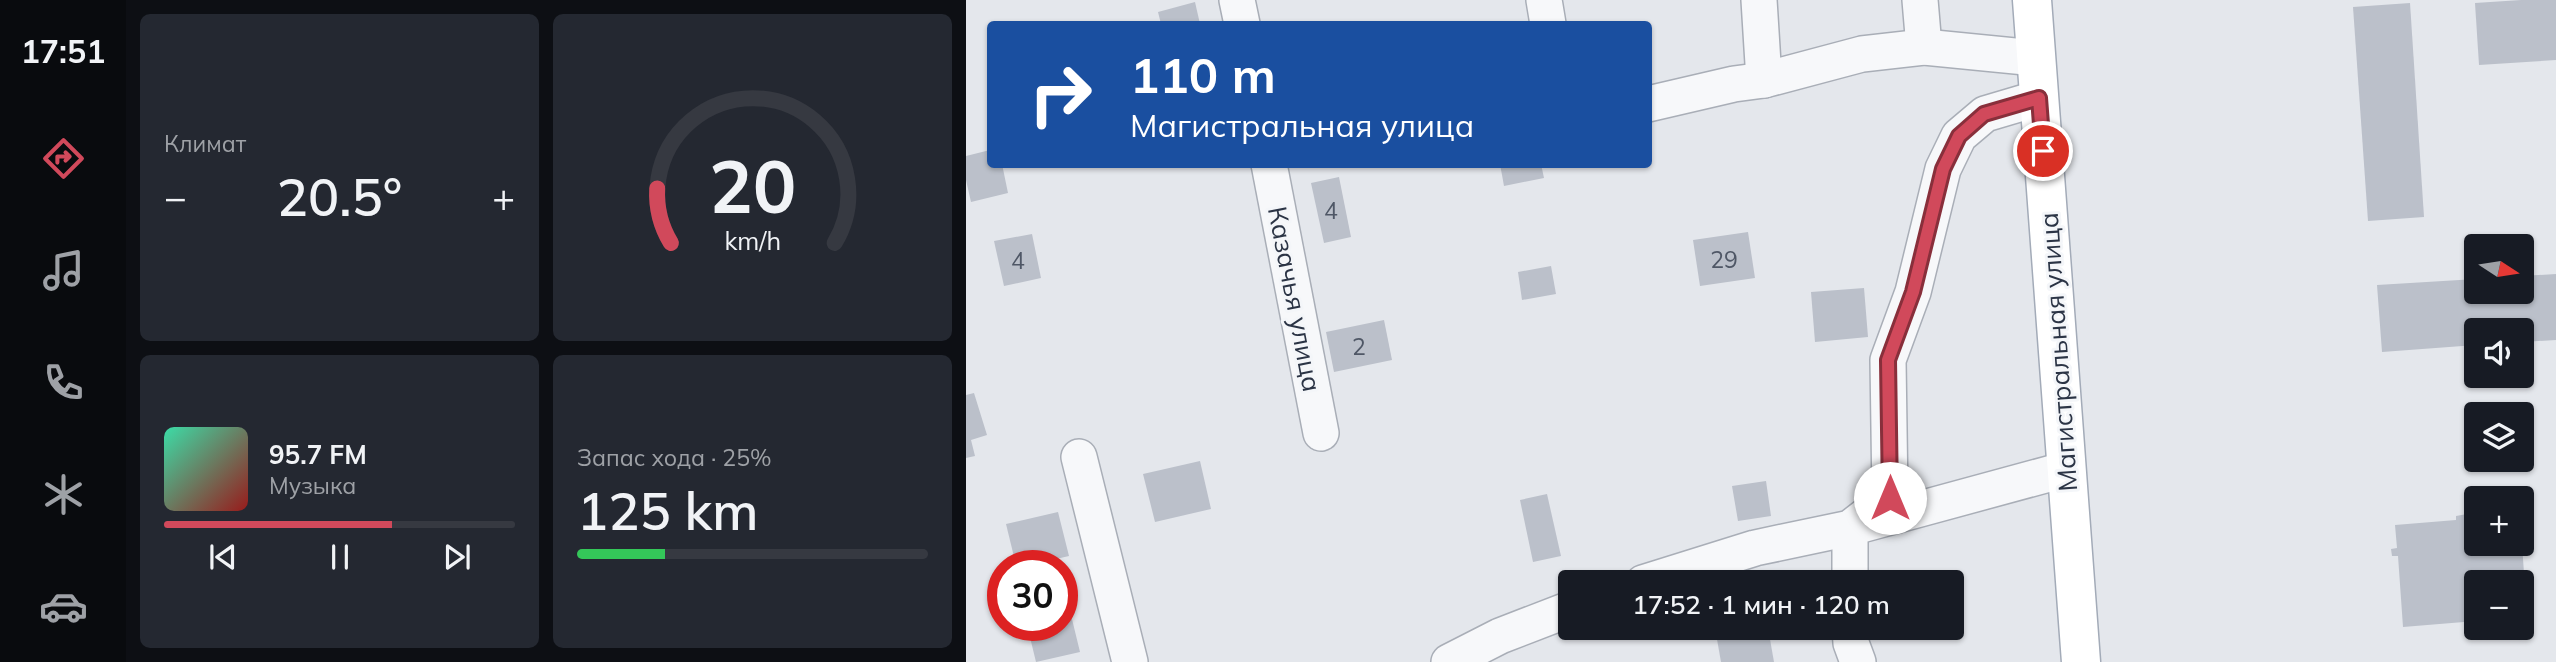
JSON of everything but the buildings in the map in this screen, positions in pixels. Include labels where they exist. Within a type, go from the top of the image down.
[{"type":"main road","name":"Магистральная улица","points":[[2032,0],[2081,662]]},
{"type":"street","points":[[1237,0],[1241,21]]},
{"type":"street","points":[[1544,0],[1548,21]]},
{"type":"street","points":[[1759,0],[1764,80]]},
{"type":"street","points":[[1920,0],[1924,47]]},
{"type":"street","points":[[1652,103],[1734,84],[1764,80],[1862,54],[1924,47],[2036,58]]},
{"type":"street","points":[[1850,528],[1890,498],[1888,360],[1913,292],[1943,169],[1959,136],[1984,114],[2039,98]]},
{"type":"street","name":"Казачья улица","points":[[1270,168],[1321,433]]},
{"type":"street","points":[[1079,457],[1130,662]]},
{"type":"street","points":[[1685,570],[1755,548],[1850,528],[2067,469]]},
{"type":"street","points":[[1850,528],[1850,570]]},
{"type":"street","points":[[1449,662],[1500,636],[1558,614]]},
{"type":"street","points":[[1850,640],[1858,662]]},
{"type":"route","points":[[1890,498],[1888,360],[1913,292],[1943,169],[1959,136],[1984,114],[2039,98],[2043,151]]}]
